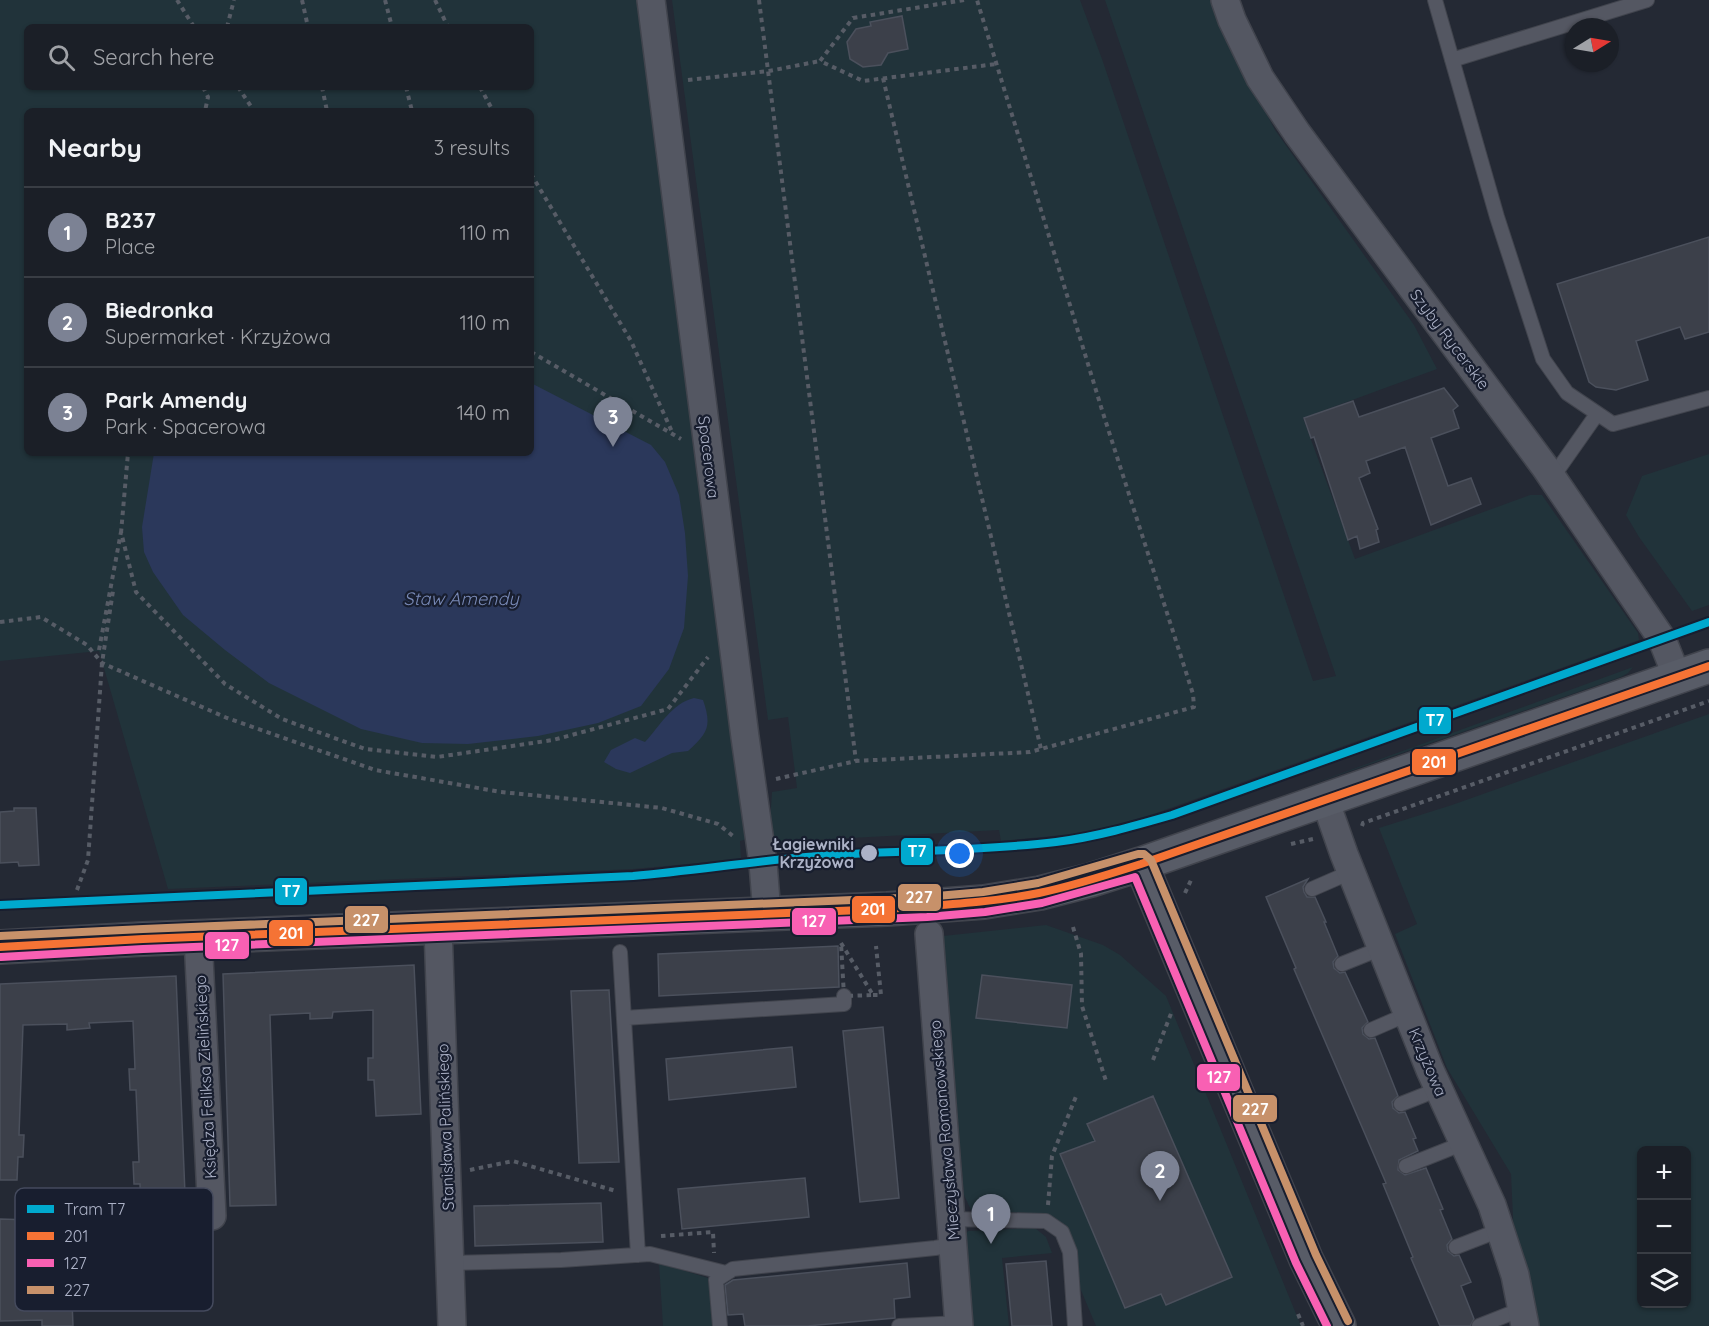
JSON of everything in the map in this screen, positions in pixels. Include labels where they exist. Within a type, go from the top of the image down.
[{"type":"main road","points":[[0,947],[926,907],[984,902],[1040,893],[1142,864],[1709,666]]},
{"type":"main road","points":[[1142,864],[1305,1259],[1339,1326]]},
{"type":"street","name":"Spacerowa","points":[[651,0],[660,85],[676,184],[734,654],[763,863],[767,914]]},
{"type":"street","name":"Szyby Rycerskie","points":[[1225,0],[1232,20],[1260,78],[1297,133],[1552,478],[1662,639],[1677,677]]},
{"type":"street","name":"Krzyżowa","points":[[1325,800],[1350,831],[1351,872],[1438,1089],[1492,1205],[1515,1275],[1523,1317]]},
{"type":"street","name":"Stanisława Palińskiego","points":[[438,928],[452,1326]]},
{"type":"street","name":"Mieczysława Romanowskiego","points":[[928,934],[959,1324]]},
{"type":"street","name":"Księdza Feliksa Zielińskiego","points":[[198,938],[211,1188]]},
{"type":"lane","points":[[1435,0],[1497,217],[1543,359],[1567,393],[1612,424],[1709,398]]},
{"type":"lane","points":[[1452,60],[1647,0]]},
{"type":"lane","points":[[1552,478],[1598,414]]},
{"type":"lane","points":[[1312,889],[1351,872]]},
{"type":"lane","points":[[1342,964],[1382,948]]},
{"type":"lane","points":[[620,952],[638,1255]]},
{"type":"lane","points":[[624,1018],[844,1004],[844,996]]},
{"type":"lane","points":[[1371,1030],[1408,1014]]},
{"type":"lane","points":[[1401,1104],[1438,1089]]},
{"type":"lane","points":[[1406,1166],[1464,1143]]},
{"type":"lane","points":[[720,1326],[716,1280],[733,1269],[952,1232],[1046,1221],[1062,1232],[1070,1251],[1075,1326]]},
{"type":"lane","points":[[1456,1247],[1500,1230]]},
{"type":"lane","points":[[450,1263],[561,1260],[650,1254],[726,1273]]},
{"type":"lane","points":[[1479,1326],[1523,1317]]},
{"type":"lane","points":[[898,1326],[959,1324]]},
{"type":"path","points":[[177,0],[193,24]]},
{"type":"path","points":[[228,24],[234,0]]},
{"type":"path","points":[[302,0],[307,24]]},
{"type":"path","points":[[385,0],[391,24]]},
{"type":"path","points":[[435,0],[447,24]]},
{"type":"path","points":[[759,0],[856,761]]},
{"type":"path","points":[[820,61],[853,18],[964,0]]},
{"type":"path","points":[[752,785],[856,761],[1042,750],[1194,707],[1193,693],[1102,410],[977,0]]},
{"type":"path","points":[[660,85],[769,71],[820,61],[863,81],[996,63]]},
{"type":"path","points":[[883,78],[1042,750]]},
{"type":"path","points":[[204,90],[208,97],[206,108]]},
{"type":"path","points":[[240,90],[252,108]]},
{"type":"path","points":[[323,90],[326,108]]},
{"type":"path","points":[[407,90],[411,108]]},
{"type":"path","points":[[482,90],[491,108]]},
{"type":"path","points":[[534,179],[631,341],[673,434]]},
{"type":"path","points":[[534,354],[673,434],[710,460]]},
{"type":"path","points":[[77,890],[88,860],[102,663],[121,532],[128,456]]},
{"type":"path","points":[[99,650],[121,532]]},
{"type":"path","points":[[121,532],[136,592],[225,684],[282,719],[365,749],[437,757],[553,740],[668,709],[708,657],[734,654]]},
{"type":"path","points":[[0,622],[41,617],[87,645],[102,663],[228,718],[375,770],[501,792],[662,808],[718,824],[740,841]]},
{"type":"path","points":[[1282,846],[1350,831],[1363,823],[1709,701]]},
{"type":"path","points":[[1186,901],[1185,891],[1197,873]]},
{"type":"path","points":[[1073,927],[1081,954],[1082,1006],[1106,1081]]},
{"type":"path","points":[[873,995],[841,944],[844,996],[881,995],[876,946]]},
{"type":"path","points":[[1153,1060],[1174,1004]]},
{"type":"path","points":[[1046,1221],[1052,1156],[1077,1094]]},
{"type":"path","points":[[466,1171],[513,1161],[634,1196]]},
{"type":"shaded area","points":[[0,0],[638,0],[747,839],[740,841],[741,859],[633,869],[168,889],[99,651],[0,661]]},
{"type":"shaded area","points":[[672,0],[1080,0],[1313,681],[1336,676],[1105,0],[1212,0],[1222,29],[1275,130],[1414,325],[1437,369],[1303,418],[1355,559],[1530,495],[1542,495],[1638,633],[1639,640],[1148,816],[1119,824],[1073,834],[1001,841],[999,830],[777,842],[777,836],[769,838],[772,792],[797,788],[788,717],[768,720]]},
{"type":"shaded area","points":[[1709,454],[1709,605],[1692,611],[1626,515],[1642,476]]},
{"type":"shaded area","points":[[1633,667],[1621,677],[1304,787]]},
{"type":"shaded area","points":[[1709,714],[1709,1326],[1539,1326],[1514,1239],[1511,1174],[1447,1068],[1395,934],[1417,924],[1379,828],[1452,805]]},
{"type":"shaded area","points":[[1046,925],[1103,945],[1120,955],[1166,996],[1301,1326],[1096,1326],[1078,1283],[1068,1229],[1047,1214],[971,1210],[964,1195],[943,936]]},
{"type":"shaded area","points":[[1035,1228],[1046,1237],[1052,1253],[1002,1258],[1009,1326],[969,1326],[963,1238],[968,1231]]},
{"type":"shaded area","points":[[659,1263],[708,1278],[713,1326],[663,1326]]},
{"type":"water","name":"Staw Amendy","points":[[534,385],[651,445],[665,462],[679,495],[685,533],[688,576],[684,628],[669,669],[641,706],[598,723],[538,736],[468,744],[422,743],[361,729],[269,683],[225,650],[183,615],[153,572],[144,552],[142,527],[154,456],[534,456]]},
{"type":"water","points":[[694,698],[703,700],[707,723],[704,734],[688,751],[672,753],[630,773],[604,762],[611,750],[635,738],[645,742],[673,710]]},
{"type":"building","points":[[902,16],[908,49],[888,53],[881,65],[863,67],[850,59],[847,42],[856,29],[871,26],[870,22]]},
{"type":"building","points":[[1709,237],[1709,332],[1685,339],[1680,327],[1636,341],[1648,380],[1616,390],[1596,387],[1589,382],[1557,284]]},
{"type":"building","points":[[1444,388],[1458,406],[1453,410],[1459,428],[1431,438],[1448,486],[1471,478],[1481,504],[1431,525],[1405,447],[1366,461],[1370,473],[1359,478],[1378,529],[1376,530],[1379,542],[1360,549],[1357,536],[1348,540],[1314,437],[1311,438],[1304,418],[1353,401],[1359,417]]},
{"type":"building","points":[[14,808],[36,808],[39,865],[19,866],[18,862],[0,863],[0,812],[14,811]]},
{"type":"building","points":[[1308,879],[1303,887],[1304,892],[1307,897],[1315,897],[1326,922],[1324,922],[1338,956],[1333,962],[1334,968],[1340,973],[1345,972],[1368,1022],[1362,1028],[1363,1034],[1369,1039],[1375,1038],[1398,1096],[1392,1102],[1393,1108],[1399,1113],[1405,1112],[1416,1138],[1413,1139],[1418,1151],[1399,1160],[1398,1170],[1405,1175],[1426,1168],[1443,1209],[1440,1210],[1452,1239],[1447,1245],[1448,1251],[1454,1256],[1459,1255],[1471,1282],[1461,1286],[1474,1319],[1470,1326],[1440,1326],[1383,1184],[1386,1183],[1294,969],[1296,968],[1266,897]]},
{"type":"building","points":[[838,946],[839,987],[659,996],[658,954]]},
{"type":"building","points":[[414,965],[421,1114],[376,1116],[374,1080],[368,1080],[368,1058],[373,1058],[373,1010],[333,1012],[332,1018],[310,1019],[310,1013],[270,1015],[276,1205],[230,1206],[223,974]]},
{"type":"building","points":[[982,975],[1072,985],[1067,1028],[976,1018]]},
{"type":"building","points":[[176,976],[185,1188],[140,1188],[140,1184],[134,1184],[133,1162],[139,1162],[136,1090],[130,1090],[129,1069],[135,1069],[133,1021],[89,1023],[90,1028],[67,1030],[67,1024],[23,1025],[19,1135],[24,1135],[23,1157],[18,1157],[17,1180],[0,1180],[0,984]]},
{"type":"building","points":[[609,990],[619,1162],[579,1163],[571,991]]},
{"type":"building","points":[[883,1027],[899,1198],[860,1202],[843,1031]]},
{"type":"building","points":[[792,1047],[796,1087],[669,1100],[666,1059]]},
{"type":"building","points":[[1153,1096],[1232,1277],[1166,1305],[1161,1294],[1125,1308],[1060,1154],[1095,1141],[1087,1124]]},
{"type":"building","points":[[805,1178],[809,1217],[682,1229],[678,1189]]},
{"type":"building","points":[[601,1203],[603,1242],[475,1246],[474,1206]]},
{"type":"building","points":[[0,1219],[15,1220],[15,1311],[72,1311],[73,1326],[42,1326],[42,1320],[0,1321]]},
{"type":"building","points":[[1046,1261],[1052,1326],[1012,1326],[1006,1264]]},
{"type":"building","points":[[907,1263],[910,1297],[894,1299],[895,1318],[807,1326],[745,1326],[743,1314],[728,1315],[725,1285],[733,1280]]},
{"type":"tram line","name":"T7","points":[[0,905],[633,876],[806,857],[994,848],[1071,840],[1115,831],[1172,815],[1709,622]]},
{"type":"transit line","name":"201","points":[[0,947],[143,939],[887,909],[1020,896],[1077,884],[1141,864],[1709,666]]},
{"type":"transit line","name":"227","points":[[0,936],[925,897],[983,892],[1038,883],[1144,854],[1151,860],[1316,1255],[1348,1321]]},
{"type":"transit line","name":"127","points":[[1,957],[143,949],[927,917],[985,912],[1042,903],[1135,877],[1296,1263],[1327,1326]]},
{"type":"place","name":"Park Amendy","points":[[613,447]]},
{"type":"place","name":"Łagiewniki Krzyżowa","points":[[869,853]]},
{"type":"place","name":"Biedronka","points":[[1160,1201]]},
{"type":"place","name":"B237","points":[[991,1244]]}]
